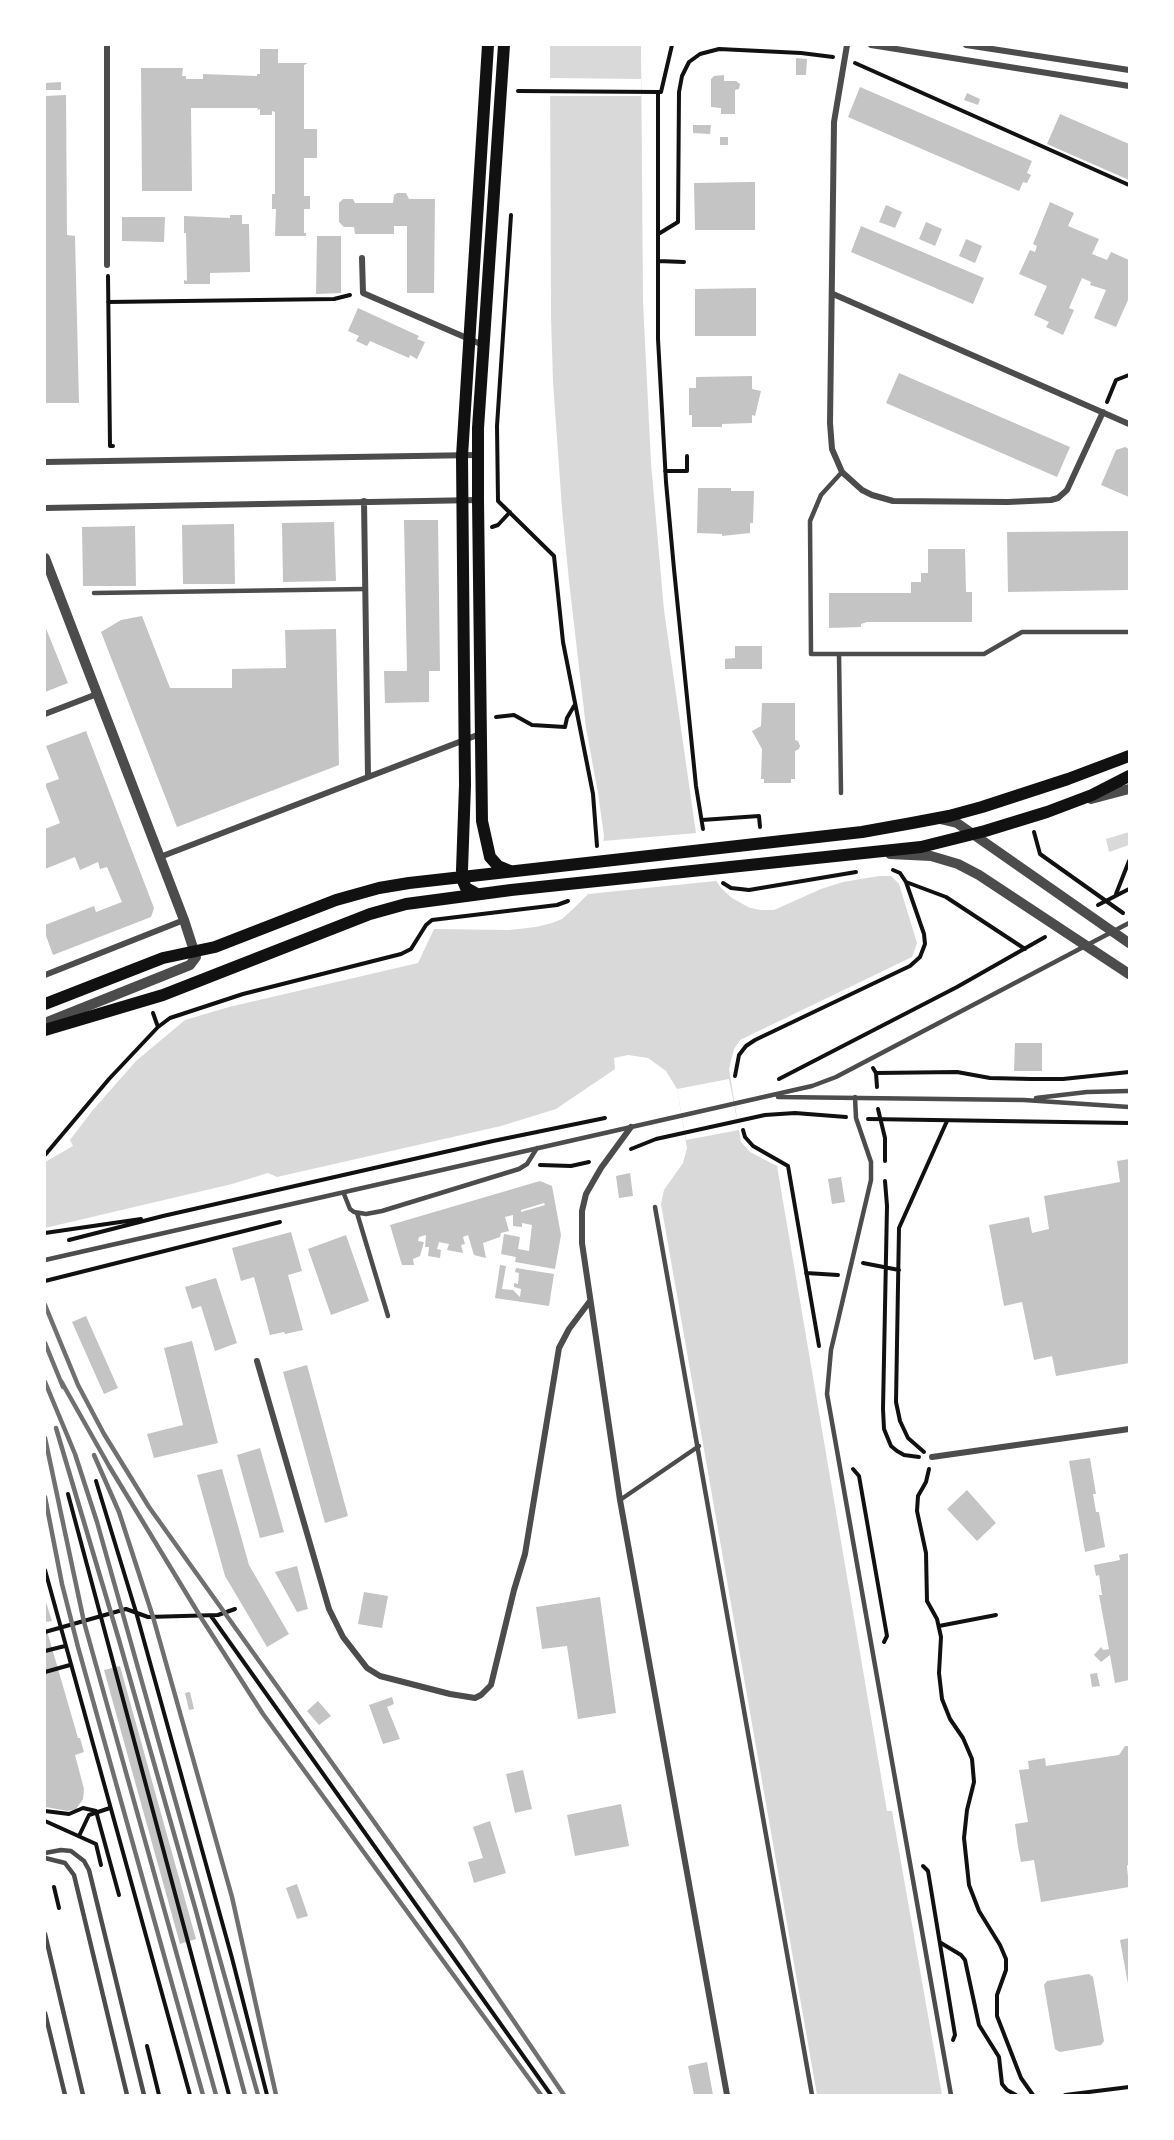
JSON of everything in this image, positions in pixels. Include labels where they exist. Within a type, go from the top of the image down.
[{"type":"main road","points":[[477,894],[466,888],[462,877],[465,740],[462,456],[488,45]]},
{"type":"main road","points":[[504,45],[483,345],[477,500],[482,821],[490,857],[498,866],[514,872]]},
{"type":"main road","points":[[45,1004],[163,958],[230,941],[359,893],[409,883],[862,832],[938,818],[1029,792],[1129,756]]},
{"type":"main road","points":[[45,1030],[163,995],[370,914],[415,902],[921,847],[974,834],[1065,806],[1129,776]]},
{"type":"street","points":[[107,45],[107,265]]},
{"type":"street","points":[[847,45],[834,122],[830,429],[834,456],[842,472],[862,490],[893,501],[1051,500],[1058,498],[1067,490],[1102,412]]},
{"type":"street","points":[[871,45],[1129,86]]},
{"type":"street","points":[[966,45],[1129,70]]},
{"type":"street","points":[[362,258],[363,292],[483,345]]},
{"type":"street","points":[[832,294],[1129,424]]},
{"type":"street","points":[[45,462],[477,455]]},
{"type":"street","points":[[45,508],[477,500]]},
{"type":"street","points":[[364,501],[368,777]]},
{"type":"street","points":[[45,558],[184,920],[196,960],[190,965],[45,1023]]},
{"type":"street","points":[[45,714],[97,694]]},
{"type":"street","points":[[160,857],[480,734]]},
{"type":"street","points":[[1065,806],[1129,789]]},
{"type":"street","points":[[938,818],[952,821],[974,834],[1129,943]]},
{"type":"street","points":[[867,854],[931,856],[949,860],[979,875],[1129,975]]},
{"type":"street","points":[[45,975],[184,920]]},
{"type":"street","points":[[631,1127],[593,1181],[584,1201],[582,1243],[620,1500],[727,2095]]},
{"type":"street","points":[[257,1361],[329,1609],[343,1637],[367,1668],[380,1676],[475,1698],[491,1685],[525,1554],[560,1348],[563,1338],[591,1301]]},
{"type":"street","points":[[932,1457],[1129,1428]]},
{"type":"lane","points":[[842,472],[816,503],[810,521],[812,654],[984,654],[1022,632],[1129,632]]},
{"type":"lane","points":[[94,593],[365,589]]},
{"type":"lane","points":[[839,654],[841,793]]},
{"type":"lane","points":[[45,1260],[760,1099],[820,1083],[869,1060],[1129,923]]},
{"type":"lane","points":[[1024,1100],[1087,1092],[1129,1091]]},
{"type":"lane","points":[[760,1099],[793,1096],[1024,1100],[1129,1107]]},
{"type":"lane","points":[[855,1097],[856,1118],[869,1154],[872,1171],[831,1350],[827,1394],[951,2095]]},
{"type":"lane","points":[[357,1214],[382,1210],[513,1171],[526,1164],[537,1148]]},
{"type":"lane","points":[[344,1194],[350,1209],[357,1214],[388,1316]]},
{"type":"lane","points":[[656,1207],[812,2095]]},
{"type":"lane","points":[[620,1500],[699,1446]]},
{"type":"lane","points":[[45,1853],[71,1851],[84,1861],[89,1870],[144,2095]]},
{"type":"lane","points":[[45,1858],[65,1863],[74,1875],[128,2095]]},
{"type":"lane","points":[[45,1934],[83,2095]]},
{"type":"lane","points":[[45,2013],[65,2095]]},
{"type":"path","points":[[518,100],[518,92],[661,92],[672,45]]},
{"type":"path","points":[[659,233],[678,222],[679,92],[682,76],[689,62],[700,54],[719,49],[801,53],[845,58],[1129,185]]},
{"type":"path","points":[[658,92],[658,339],[665,471],[696,786],[703,829]]},
{"type":"path","points":[[511,211],[497,426],[498,501],[554,556],[562,642],[593,794],[597,850]]},
{"type":"path","points":[[658,261],[684,262]]},
{"type":"path","points":[[107,265],[110,446],[122,446]]},
{"type":"path","points":[[108,302],[334,299],[363,292]]},
{"type":"path","points":[[1102,412],[1116,380],[1129,375]]},
{"type":"path","points":[[665,471],[687,471],[687,456]]},
{"type":"path","points":[[490,718],[514,715],[532,724],[566,727],[567,718],[575,706]]},
{"type":"path","points":[[702,820],[759,816],[760,827]]},
{"type":"path","points":[[1044,828],[1034,832],[1040,854],[1129,917]]},
{"type":"path","points":[[1129,861],[1115,895],[1129,889]]},
{"type":"path","points":[[735,1076],[740,1055],[754,1040],[918,961],[923,953],[925,939],[906,882],[903,876],[896,871],[884,869]]},
{"type":"path","points":[[720,880],[731,888],[749,890],[865,871]]},
{"type":"path","points":[[775,1080],[856,1040],[1025,949],[946,897],[906,882]]},
{"type":"path","points":[[45,1155],[110,1079],[158,1027],[170,1018],[243,994],[401,954],[411,949],[426,925],[432,920],[557,905],[571,899]]},
{"type":"path","points":[[856,1040],[876,1073],[880,1120],[885,1138],[885,1169]]},
{"type":"path","points":[[876,1073],[957,1072],[990,1078],[1031,1080],[1129,1072]]},
{"type":"path","points":[[664,1137],[754,1117],[795,1113],[880,1120],[1129,1123]]},
{"type":"path","points":[[62,1242],[163,1216],[493,1141],[610,1117]]},
{"type":"path","points":[[932,1457],[908,1438],[900,1421],[896,1402],[900,1228],[947,1121]]},
{"type":"path","points":[[743,1130],[745,1137],[753,1146],[788,1166],[819,1351]]},
{"type":"path","points":[[885,1180],[887,1206],[884,1429],[891,1446],[897,1451],[911,1457],[932,1457]]},
{"type":"path","points":[[45,1233],[163,1216]]},
{"type":"path","points":[[45,1281],[280,1221]]},
{"type":"path","points":[[932,1457],[926,1482],[917,1500],[917,1511],[926,1553],[927,1600],[939,1626],[941,1637],[939,1673],[942,1699],[950,1719],[967,1746],[974,1770],[964,1838],[969,1885],[979,1911],[1006,1959],[1006,1971],[997,1995],[997,2016],[1021,2078],[1033,2095]]},
{"type":"path","points":[[96,1481],[136,1612],[232,1958],[267,2095]]},
{"type":"path","points":[[68,1494],[99,1617],[229,2095]]},
{"type":"path","points":[[45,1570],[190,2095]]},
{"type":"path","points":[[45,1632],[126,1609],[148,1617],[211,1616],[235,1609]]},
{"type":"path","points":[[939,1626],[996,1615]]},
{"type":"path","points":[[211,1616],[551,2095]]},
{"type":"path","points":[[45,1652],[65,1646]]},
{"type":"path","points":[[45,1672],[70,1665]]},
{"type":"path","points":[[45,1812],[69,1814],[83,1808],[96,1811]]},
{"type":"path","points":[[79,1836],[89,1815],[110,1808]]},
{"type":"path","points":[[96,1811],[119,1895]]},
{"type":"path","points":[[45,1821],[96,1844]]},
{"type":"path","points":[[54,1887],[59,1908]]},
{"type":"path","points":[[940,1942],[965,1960],[979,2025],[999,2057],[1002,2084],[1006,2090],[1016,2095]]},
{"type":"path","points":[[1065,2095],[1129,2086]]},
{"type":"shaded area","points":[[550,45],[641,45],[643,302],[651,463],[664,610],[697,840],[705,864],[721,888],[732,898],[750,908],[761,910],[774,910],[843,882],[891,876],[899,884],[917,943],[912,957],[740,1040],[734,1049],[729,1069],[741,1142],[750,1152],[777,1166],[887,1811],[892,1811],[942,2095],[817,2095],[661,1204],[664,1190],[683,1163],[687,1148],[677,1089],[666,1071],[648,1058],[628,1055],[614,1058],[615,1069],[556,1109],[501,1126],[277,1177],[268,1173],[232,1184],[45,1228],[45,1162],[73,1146],[70,1140],[136,1061],[185,1020],[229,1007],[418,963],[434,929],[509,930],[552,923],[562,919],[573,909],[588,894],[596,880],[600,869],[604,836],[586,728],[569,581],[553,382]]},
{"type":"shaded area","points":[[1129,832],[1129,845],[1109,852],[1106,839]]},
{"type":"pier","points":[[550,78],[641,79],[641,96],[550,96]]},
{"type":"pier","points":[[697,833],[705,864],[716,881],[588,894],[600,869],[603,841]]},
{"type":"pier","points":[[729,1079],[739,1130],[686,1140],[677,1089]]},
{"type":"building","points":[[260,49],[278,49],[278,63],[308,63],[304,65],[304,129],[317,129],[317,158],[304,158],[304,196],[310,196],[310,209],[304,209],[306,236],[275,236],[276,209],[272,209],[272,194],[275,194],[275,112],[272,111],[272,115],[260,115],[258,108],[191,108],[192,191],[142,191],[141,68],[183,68],[182,76],[186,76],[186,79],[203,79],[203,74],[257,76],[260,74]]},
{"type":"building","points":[[796,58],[807,59],[806,75],[796,75]]},
{"type":"building","points":[[724,75],[724,81],[736,81],[740,84],[739,89],[735,90],[735,114],[721,114],[721,108],[711,107],[711,79],[714,76]]},
{"type":"building","points":[[61,82],[61,90],[45,90],[45,83]]},
{"type":"building","points":[[860,87],[1032,161],[1027,173],[1031,175],[1027,183],[1023,182],[1019,191],[848,117]]},
{"type":"building","points":[[967,93],[980,99],[978,105],[964,100]]},
{"type":"building","points":[[66,95],[67,235],[75,236],[79,403],[45,403],[45,96]]},
{"type":"building","points":[[1060,114],[1129,144],[1129,180],[1047,144]]},
{"type":"building","points":[[693,125],[711,125],[710,134],[693,133]]},
{"type":"building","points":[[720,137],[728,137],[728,145],[720,145]]},
{"type":"building","points":[[755,182],[755,230],[695,230],[694,183]]},
{"type":"building","points":[[406,193],[409,199],[435,199],[434,293],[407,293],[407,226],[394,226],[394,234],[355,234],[354,227],[344,227],[339,222],[339,203],[343,199],[353,199],[355,203],[393,203],[394,195]]},
{"type":"building","points":[[1050,202],[1074,213],[1068,226],[1099,239],[1092,254],[1107,260],[1111,252],[1129,260],[1129,301],[1116,327],[1094,318],[1106,290],[1090,285],[1091,282],[1082,278],[1069,308],[1074,310],[1063,335],[1046,327],[1049,322],[1034,315],[1047,286],[1019,274],[1030,250],[1035,252],[1037,246],[1033,244]]},
{"type":"building","points":[[886,205],[902,212],[895,228],[879,222]]},
{"type":"building","points":[[230,215],[242,215],[242,224],[249,224],[250,272],[210,273],[210,284],[184,284],[184,280],[187,281],[184,216],[230,218]]},
{"type":"building","points":[[122,217],[165,217],[164,242],[122,241]]},
{"type":"building","points":[[926,222],[942,229],[935,246],[919,239]]},
{"type":"building","points":[[861,226],[984,278],[973,304],[851,252]]},
{"type":"building","points":[[317,236],[341,236],[341,293],[316,294]]},
{"type":"building","points":[[966,239],[982,246],[975,263],[959,256]]},
{"type":"building","points":[[756,288],[756,336],[695,336],[695,289]]},
{"type":"building","points":[[358,308],[419,336],[417,339],[425,342],[417,359],[410,355],[409,358],[370,341],[367,346],[356,341],[359,336],[348,331]]},
{"type":"building","points":[[899,373],[1070,447],[1057,477],[886,403]]},
{"type":"building","points":[[752,376],[752,389],[761,391],[755,416],[752,415],[752,423],[722,424],[722,427],[692,427],[692,415],[689,415],[689,388],[696,388],[696,377]]},
{"type":"building","points":[[1125,447],[1129,449],[1129,497],[1101,485],[1116,450]]},
{"type":"building","points":[[698,488],[754,491],[753,523],[750,523],[750,533],[722,536],[722,534],[697,533]]},
{"type":"building","points":[[404,520],[438,520],[440,671],[429,671],[429,702],[385,703],[384,671],[407,671]]},
{"type":"building","points":[[334,522],[336,581],[283,582],[282,523]]},
{"type":"building","points":[[234,524],[235,584],[183,584],[182,525]]},
{"type":"building","points":[[135,526],[136,586],[83,586],[82,527]]},
{"type":"building","points":[[1129,531],[1129,590],[1008,592],[1007,532]]},
{"type":"building","points":[[928,549],[965,549],[966,592],[972,592],[972,622],[867,622],[861,624],[861,627],[829,628],[829,593],[911,593],[911,582],[921,582],[921,573],[928,573]]},
{"type":"building","points":[[142,616],[170,688],[232,688],[232,669],[286,668],[285,630],[336,629],[339,765],[177,827],[101,632],[121,620]]},
{"type":"building","points":[[45,626],[68,683],[45,692]]},
{"type":"building","points":[[735,646],[762,646],[762,669],[725,669],[725,659],[735,658]]},
{"type":"building","points":[[762,703],[795,703],[795,740],[800,746],[795,751],[795,779],[791,779],[791,783],[764,783],[764,779],[761,779],[762,749],[752,731],[761,726]]},
{"type":"building","points":[[86,731],[154,908],[151,917],[53,955],[45,933],[45,925],[94,906],[96,912],[122,902],[107,867],[100,869],[98,862],[80,870],[75,857],[45,869],[45,829],[60,823],[45,784],[59,779],[46,746]]},
{"type":"building","points":[[1015,1043],[1042,1043],[1042,1071],[1014,1071]]},
{"type":"building","points":[[1129,1159],[1129,1363],[1056,1376],[1052,1356],[1034,1360],[1022,1302],[1004,1306],[989,1225],[1029,1217],[1032,1233],[1049,1229],[1044,1196],[1120,1182],[1117,1161]]},
{"type":"building","points":[[630,1173],[633,1196],[619,1198],[616,1176]]},
{"type":"building","points":[[841,1177],[845,1202],[832,1204],[828,1179]]},
{"type":"building","points":[[540,1181],[552,1186],[561,1235],[555,1269],[515,1262],[516,1257],[501,1254],[504,1234],[520,1237],[518,1249],[529,1251],[532,1225],[522,1223],[522,1227],[513,1226],[513,1215],[505,1217],[509,1231],[483,1243],[486,1258],[474,1255],[468,1235],[463,1237],[465,1244],[461,1245],[463,1253],[447,1250],[449,1244],[439,1242],[437,1249],[441,1250],[440,1258],[428,1256],[429,1247],[425,1247],[426,1235],[419,1237],[418,1241],[424,1242],[420,1256],[413,1259],[414,1265],[402,1265],[390,1225]],"holes":[[[544,1203],[545,1205],[521,1212],[521,1210]]]},
{"type":"building","points":[[291,1232],[302,1271],[288,1275],[303,1330],[270,1335],[254,1277],[241,1281],[232,1248]]},
{"type":"building","points":[[346,1235],[369,1301],[331,1315],[308,1249]]},
{"type":"building","points":[[500,1265],[506,1266],[502,1289],[513,1290],[520,1297],[521,1289],[514,1287],[514,1283],[518,1284],[519,1273],[515,1272],[516,1268],[554,1274],[549,1306],[495,1298]]},
{"type":"building","points":[[216,1278],[237,1343],[215,1351],[201,1306],[192,1309],[185,1287]]},
{"type":"building","points":[[86,1316],[118,1388],[104,1394],[72,1322]]},
{"type":"building","points":[[192,1341],[218,1443],[154,1458],[147,1434],[183,1425],[164,1348]]},
{"type":"building","points":[[307,1365],[348,1516],[325,1523],[283,1372]]},
{"type":"building","points":[[260,1448],[284,1532],[260,1538],[237,1455]]},
{"type":"building","points":[[1090,1458],[1096,1494],[1093,1494],[1096,1512],[1099,1512],[1105,1547],[1085,1552],[1069,1461]]},
{"type":"building","points":[[222,1469],[249,1565],[289,1634],[267,1647],[225,1576],[197,1475]]},
{"type":"building","points":[[967,1490],[996,1523],[977,1541],[947,1509]]},
{"type":"building","points":[[1129,1553],[1129,1680],[1115,1683],[1110,1655],[1101,1662],[1094,1655],[1101,1647],[1103,1650],[1109,1649],[1099,1595],[1102,1595],[1099,1575],[1096,1576],[1094,1565],[1120,1560],[1119,1555]]},
{"type":"building","points":[[297,1566],[308,1609],[297,1612],[275,1572]]},
{"type":"building","points":[[364,1592],[388,1596],[382,1628],[358,1624]]},
{"type":"building","points":[[600,1597],[616,1713],[578,1719],[567,1646],[542,1649],[536,1607]]},
{"type":"building","points":[[45,1599],[52,1621],[45,1622]]},
{"type":"building","points":[[45,1624],[84,1752],[75,1755],[84,1789],[83,1799],[76,1809],[68,1811],[45,1807]]},
{"type":"building","points":[[120,1666],[196,1939],[180,1944],[104,1670]]},
{"type":"building","points":[[1097,1673],[1100,1686],[1092,1687],[1090,1674]]},
{"type":"building","points":[[190,1692],[194,1709],[189,1710],[185,1693]]},
{"type":"building","points":[[392,1697],[394,1704],[387,1707],[400,1739],[383,1744],[369,1705]]},
{"type":"building","points":[[318,1701],[331,1716],[319,1725],[307,1711]]},
{"type":"building","points":[[1125,1746],[1129,1746],[1129,1866],[1127,1867],[1129,1887],[1041,1902],[1034,1860],[1021,1862],[1018,1847],[1015,1824],[1028,1822],[1019,1770],[1029,1769],[1028,1761],[1045,1758],[1046,1766],[1119,1755]]},
{"type":"building","points":[[523,1770],[532,1809],[515,1813],[506,1774]]},
{"type":"building","points":[[621,1804],[629,1846],[575,1856],[567,1815]]},
{"type":"building","points":[[490,1821],[506,1873],[474,1883],[468,1862],[483,1858],[473,1827]]},
{"type":"building","points":[[297,1884],[308,1916],[297,1919],[286,1888]]},
{"type":"building","points":[[1129,1938],[1129,1984],[1128,1984],[1120,1940]]},
{"type":"building","points":[[1089,1974],[1093,1977],[1104,2041],[1101,2045],[1060,2052],[1055,2049],[1044,1985],[1047,1981]]},
{"type":"building","points":[[707,2062],[713,2095],[694,2095],[688,2066]]},
{"type":"railway","points":[[45,1305],[78,1385],[104,1434],[149,1507],[460,1942],[564,2095]]},
{"type":"railway","points":[[45,1343],[63,1387]]},
{"type":"railway","points":[[61,1381],[109,1466],[200,1616],[263,1714],[541,2095]]},
{"type":"railway","points":[[45,1382],[75,1454],[97,1522],[258,2095]]},
{"type":"railway","points":[[56,1428],[196,1911],[245,2095]]},
{"type":"railway","points":[[45,1438],[84,1622],[216,2095]]},
{"type":"railway","points":[[94,1455],[119,1512],[153,1617],[232,1897],[276,2095]]},
{"type":"railway","points":[[45,1497],[62,1584],[78,1647],[203,2095]]}]
